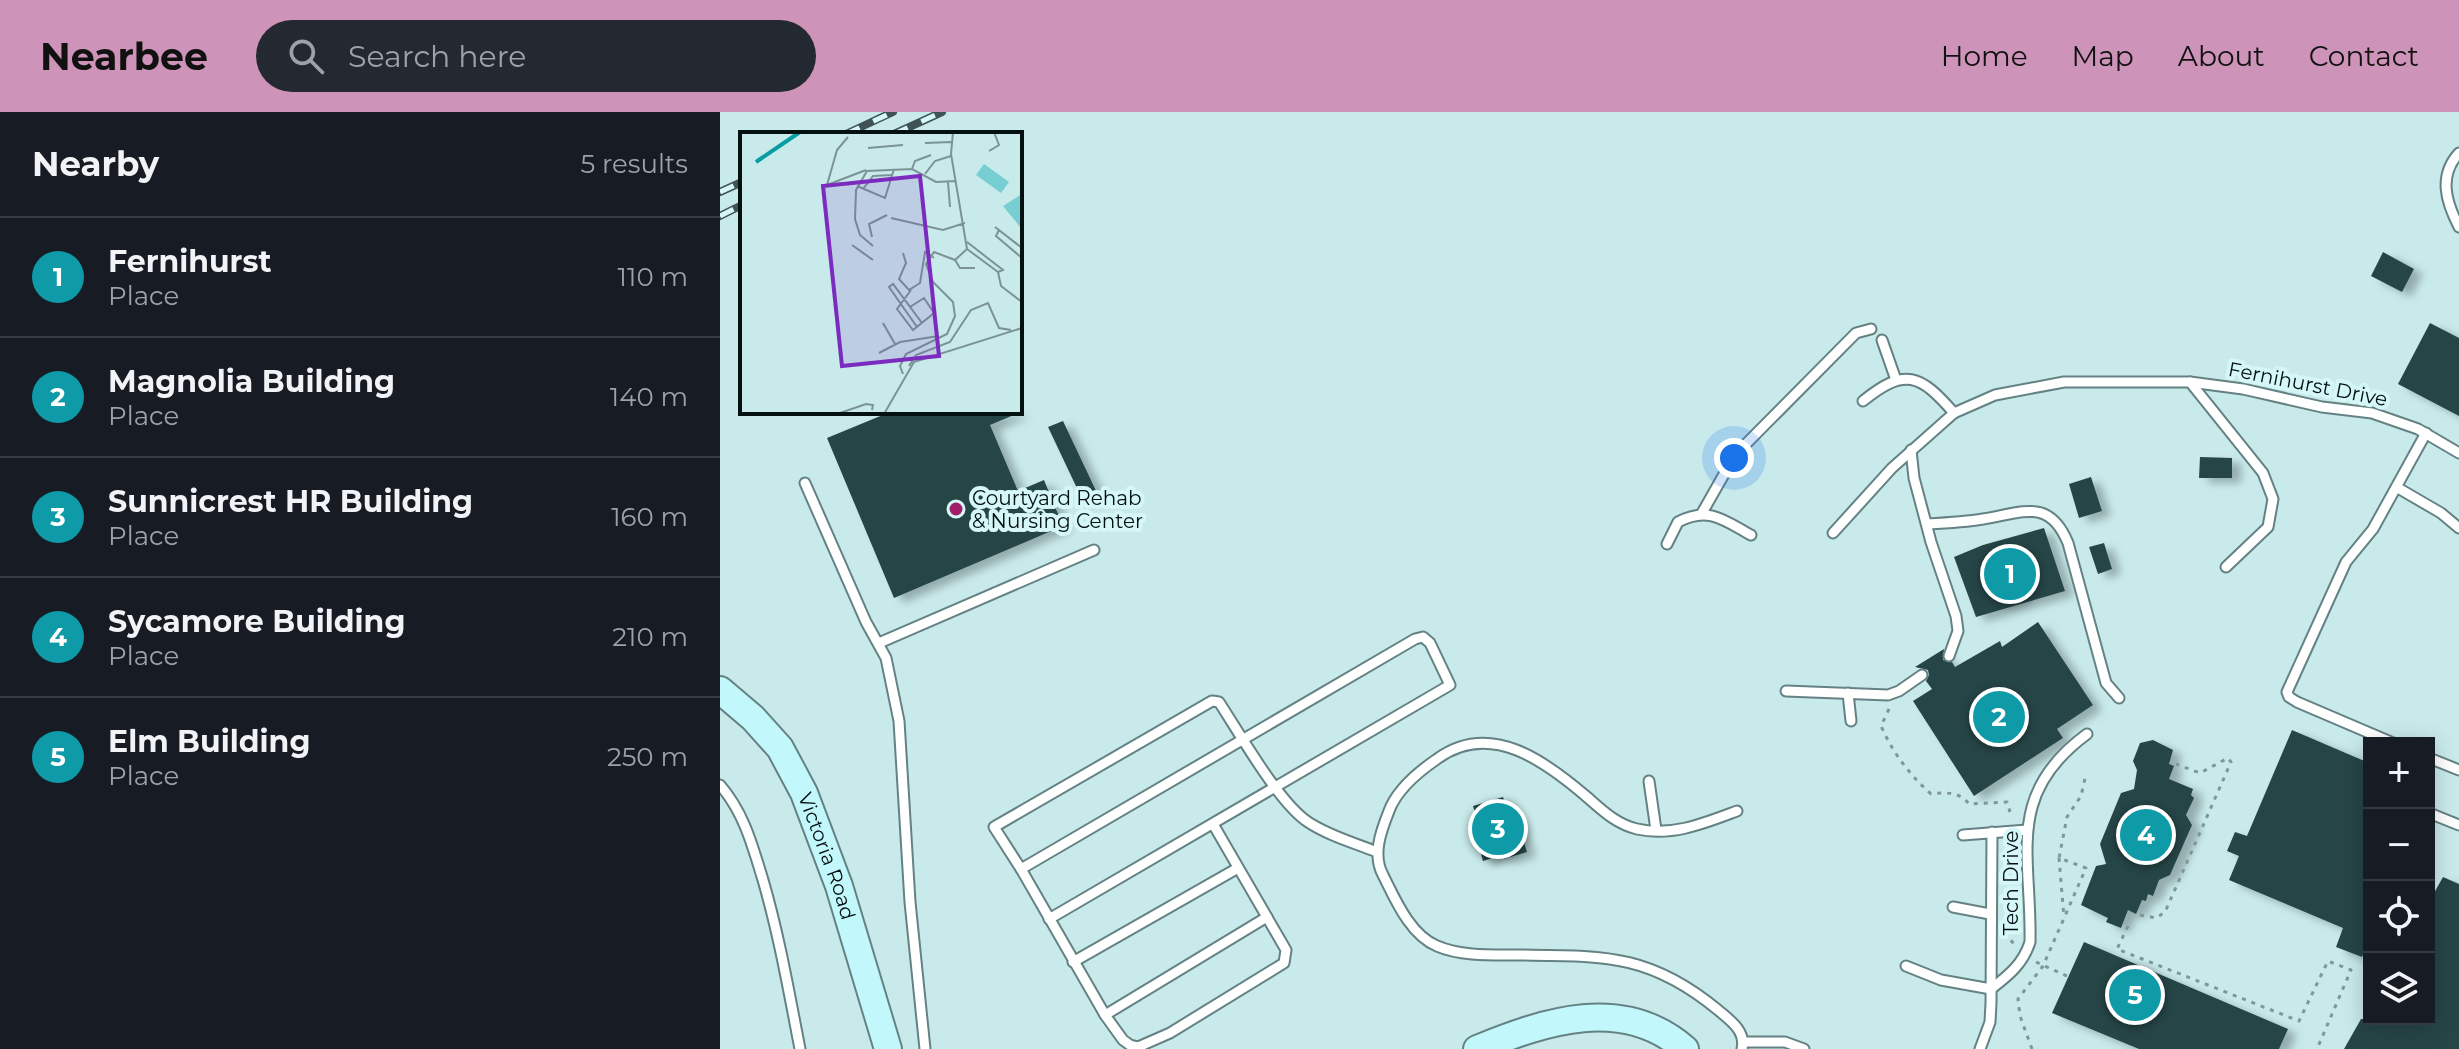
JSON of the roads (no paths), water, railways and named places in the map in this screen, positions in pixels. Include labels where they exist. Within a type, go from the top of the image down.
[{"type":"street","name":"Victoria Road","points":[[720,690],[780,748],[804,793],[839,886],[888,1049]]},
{"type":"street","points":[[1477,1049],[1564,1020],[1616,1017],[1647,1024],[1685,1049]]},
{"type":"lane","points":[[2459,153],[2448,170],[2445,189],[2449,207],[2459,227]]},
{"type":"lane","points":[[1702,513],[1735,455],[1856,333],[1871,329]]},
{"type":"lane","points":[[1882,340],[1896,380]]},
{"type":"lane","points":[[1863,401],[1884,384],[1905,378],[1923,384],[1954,413]]},
{"type":"lane","name":"Fernihurst Drive","points":[[1833,533],[1911,450],[1954,413],[1995,395],[2036,386],[2088,381],[2190,382],[2267,393],[2322,407],[2372,413],[2426,433],[2459,453]]},
{"type":"lane","points":[[2190,382],[2263,473],[2273,499],[2268,527],[2226,567]]},
{"type":"lane","points":[[2379,737],[2297,702],[2287,692],[2346,562],[2373,529],[2426,433]]},
{"type":"lane","points":[[1911,450],[1914,478],[1956,616],[1957,641],[1949,656]]},
{"type":"lane","points":[[805,483],[866,622],[886,658],[899,721],[910,902],[925,1049]]},
{"type":"lane","points":[[2398,488],[2441,513],[2459,528]]},
{"type":"lane","points":[[1927,524],[2028,510],[2051,517],[2061,527],[2068,543],[2106,683],[2119,698]]},
{"type":"lane","points":[[1667,544],[1678,522],[1702,513],[1725,520],[1751,535]]},
{"type":"lane","points":[[879,643],[1094,550]]},
{"type":"lane","points":[[1021,869],[1415,639],[1423,637],[1430,643],[1450,685],[1049,919]]},
{"type":"lane","points":[[1786,691],[1888,695],[1922,675]]},
{"type":"lane","points":[[1848,693],[1851,721]]},
{"type":"lane","points":[[1213,824],[1286,950],[1284,963],[1204,1014],[1138,1047],[1123,1040],[1105,1015],[994,827],[1212,701],[1219,702],[1275,786],[1305,820],[1319,829],[1377,852]]},
{"type":"lane","name":"Tech Drive","points":[[1991,989],[2017,968],[2026,956],[2030,942],[2025,865],[2027,830],[2035,800],[2047,771],[2087,734]]},
{"type":"lane","points":[[1737,811],[1675,831],[1638,829],[1607,815],[1535,759],[1511,746],[1491,742],[1469,744],[1447,751],[1406,785],[1391,804],[1377,852],[1379,869],[1412,925],[1438,947],[1481,955],[1573,954],[1637,963],[1666,975],[1701,996],[1736,1026],[1743,1046],[1785,1042],[1804,1049]]},
{"type":"lane","points":[[2435,760],[2459,770]]},
{"type":"lane","points":[[1649,781],[1656,830]]},
{"type":"lane","points":[[720,785],[733,800],[748,827],[776,925],[800,1049]]},
{"type":"lane","points":[[2435,815],[2459,825]]},
{"type":"lane","points":[[1963,835],[2027,830]]},
{"type":"lane","name":"Tech Drive","points":[[1980,1049],[1990,1022],[1992,832]]},
{"type":"lane","points":[[1073,962],[1238,868]]},
{"type":"lane","points":[[1953,907],[1990,914]]},
{"type":"lane","points":[[1105,1015],[1267,917]]},
{"type":"lane","points":[[1906,966],[1941,980],[1991,989]]},
{"type":"railway","points":[[850,132],[893,112]]},
{"type":"railway","points":[[898,132],[942,112]]},
{"type":"railway","points":[[720,192],[740,183]]},
{"type":"railway","points":[[720,216],[740,206]]},
{"type":"place","name":"Courtyard Rehab & Nursing Center","points":[[956,509]]},
{"type":"place","name":"Fernihurst","points":[[2010,574]]},
{"type":"place","name":"Magnolia Building","points":[[1999,717]]},
{"type":"place","name":"Sunnicrest HR Building","points":[[1498,829]]},
{"type":"place","name":"Sycamore Building","points":[[2146,835]]},
{"type":"place","name":"Elm Building","points":[[2135,995]]}]
